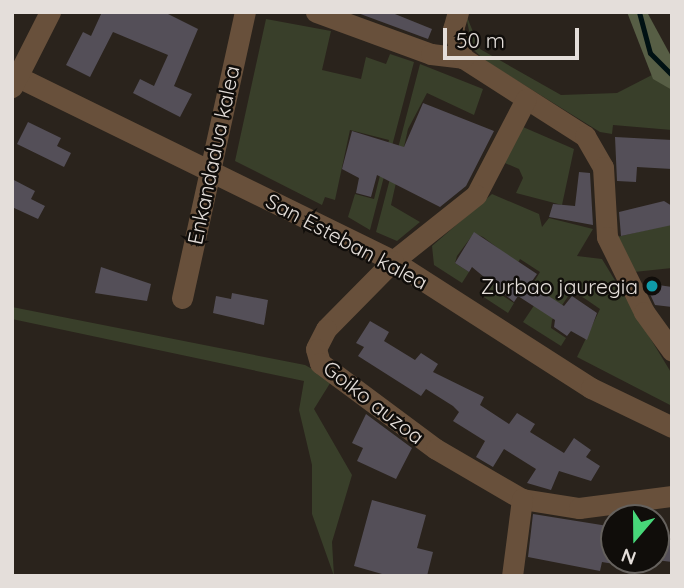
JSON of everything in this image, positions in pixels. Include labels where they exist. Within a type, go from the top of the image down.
[{"type":"street","points":[[14,79],[50,12]]},
{"type":"street","name":"Enkandadua kalea","points":[[182,298],[245,12]]},
{"type":"street","points":[[316,12],[431,54],[463,58],[584,136],[599,155],[607,237],[644,312],[672,351]]},
{"type":"street","points":[[458,12],[453,29],[463,58]]},
{"type":"street","name":"San Esteban kalea","points":[[14,79],[210,170],[393,261],[591,388],[672,427]]},
{"type":"street","name":"Goiko auzoa","points":[[526,99],[476,195],[393,261],[326,329],[316,349],[320,363],[436,449],[522,499],[579,508],[672,496]]},
{"type":"street","points":[[512,576],[522,499]]},
{"type":"green space","points":[[465,12],[480,49],[561,95],[617,93],[652,75],[672,90],[672,130],[613,125],[612,134],[600,132],[484,60],[473,49]]},
{"type":"green space","points":[[627,12],[647,12],[672,58],[672,90],[653,79]]},
{"type":"green space","points":[[266,19],[331,31],[322,70],[361,79],[366,57],[386,64],[390,54],[414,62],[370,230],[348,217],[355,194],[374,199],[389,140],[350,130],[335,200],[325,197],[322,205],[235,161]]},
{"type":"green space","points":[[420,64],[483,89],[474,115],[427,93],[408,129],[391,205],[420,222],[397,241],[376,232]]},
{"type":"green space","points":[[523,127],[574,149],[562,205],[516,193],[523,178],[519,169],[500,161]]},
{"type":"green space","points":[[492,194],[539,214],[542,227],[549,218],[593,229],[577,256],[602,259],[672,374],[672,406],[577,357],[600,309],[584,298],[571,292],[552,320],[551,328],[566,338],[561,346],[523,322],[543,292],[532,285],[540,272],[520,259],[500,294],[514,303],[508,313],[479,294],[499,263],[499,249],[483,237],[474,233],[457,256],[455,263],[469,272],[462,283],[434,265],[432,246]]},
{"type":"green space","points":[[672,224],[672,268],[634,272],[617,237]]},
{"type":"green space","points":[[12,307],[305,365],[332,380],[314,409],[352,475],[332,542],[334,576],[312,514],[312,465],[299,410],[304,381],[12,319]]},
{"type":"building","points":[[102,12],[164,12],[198,29],[174,86],[192,94],[180,117],[133,93],[140,79],[154,86],[168,55],[113,32],[90,77],[66,65],[83,32],[91,36]]},
{"type":"building","points":[[355,12],[390,12],[432,29],[428,39]]},
{"type":"building","points":[[423,103],[494,131],[466,186],[440,207],[377,175],[371,197],[356,193],[359,178],[342,169],[352,131],[404,147]]},
{"type":"building","points":[[28,122],[61,138],[57,146],[71,153],[64,167],[17,144]]},
{"type":"building","points":[[615,137],[672,140],[672,169],[637,167],[636,182],[617,181]]},
{"type":"building","points":[[579,172],[590,173],[593,225],[549,217],[553,204],[575,206]]},
{"type":"building","points":[[12,179],[35,191],[31,199],[45,206],[38,219],[12,207]]},
{"type":"building","points":[[664,201],[672,206],[672,225],[621,236],[619,212]]},
{"type":"building","points":[[474,232],[537,274],[530,284],[564,306],[572,296],[597,313],[587,340],[571,331],[567,336],[554,327],[555,320],[518,296],[514,302],[472,267],[469,272],[455,263]]},
{"type":"building","points":[[101,267],[151,284],[147,301],[95,293]]},
{"type":"building","name":"Zurbao jauregia","points":[[645,283],[672,287],[672,307],[655,305]]},
{"type":"building","points":[[232,293],[268,300],[264,325],[213,313],[216,296],[231,299]]},
{"type":"building","points":[[370,321],[389,332],[384,341],[415,360],[421,353],[438,364],[433,372],[484,397],[480,405],[509,424],[517,413],[535,424],[530,432],[564,453],[574,438],[591,450],[586,457],[600,466],[591,481],[559,471],[551,490],[527,483],[536,469],[504,449],[493,467],[476,457],[485,441],[453,421],[459,412],[453,406],[426,389],[421,396],[358,356],[364,347],[356,343]]},
{"type":"building","points":[[366,414],[412,448],[396,479],[357,461],[363,448],[352,443]]},
{"type":"building","points":[[372,500],[426,515],[417,548],[433,552],[427,576],[389,576],[354,566]]},
{"type":"building","points":[[533,514],[600,525],[600,571],[528,557]]},
{"type":"building","points":[[670,535],[672,535],[670,562]]},
{"type":"waterway","points":[[639,12],[650,53],[672,75]]},
{"type":"place","name":"Zurbao jauregia","points":[[652,286]]}]
